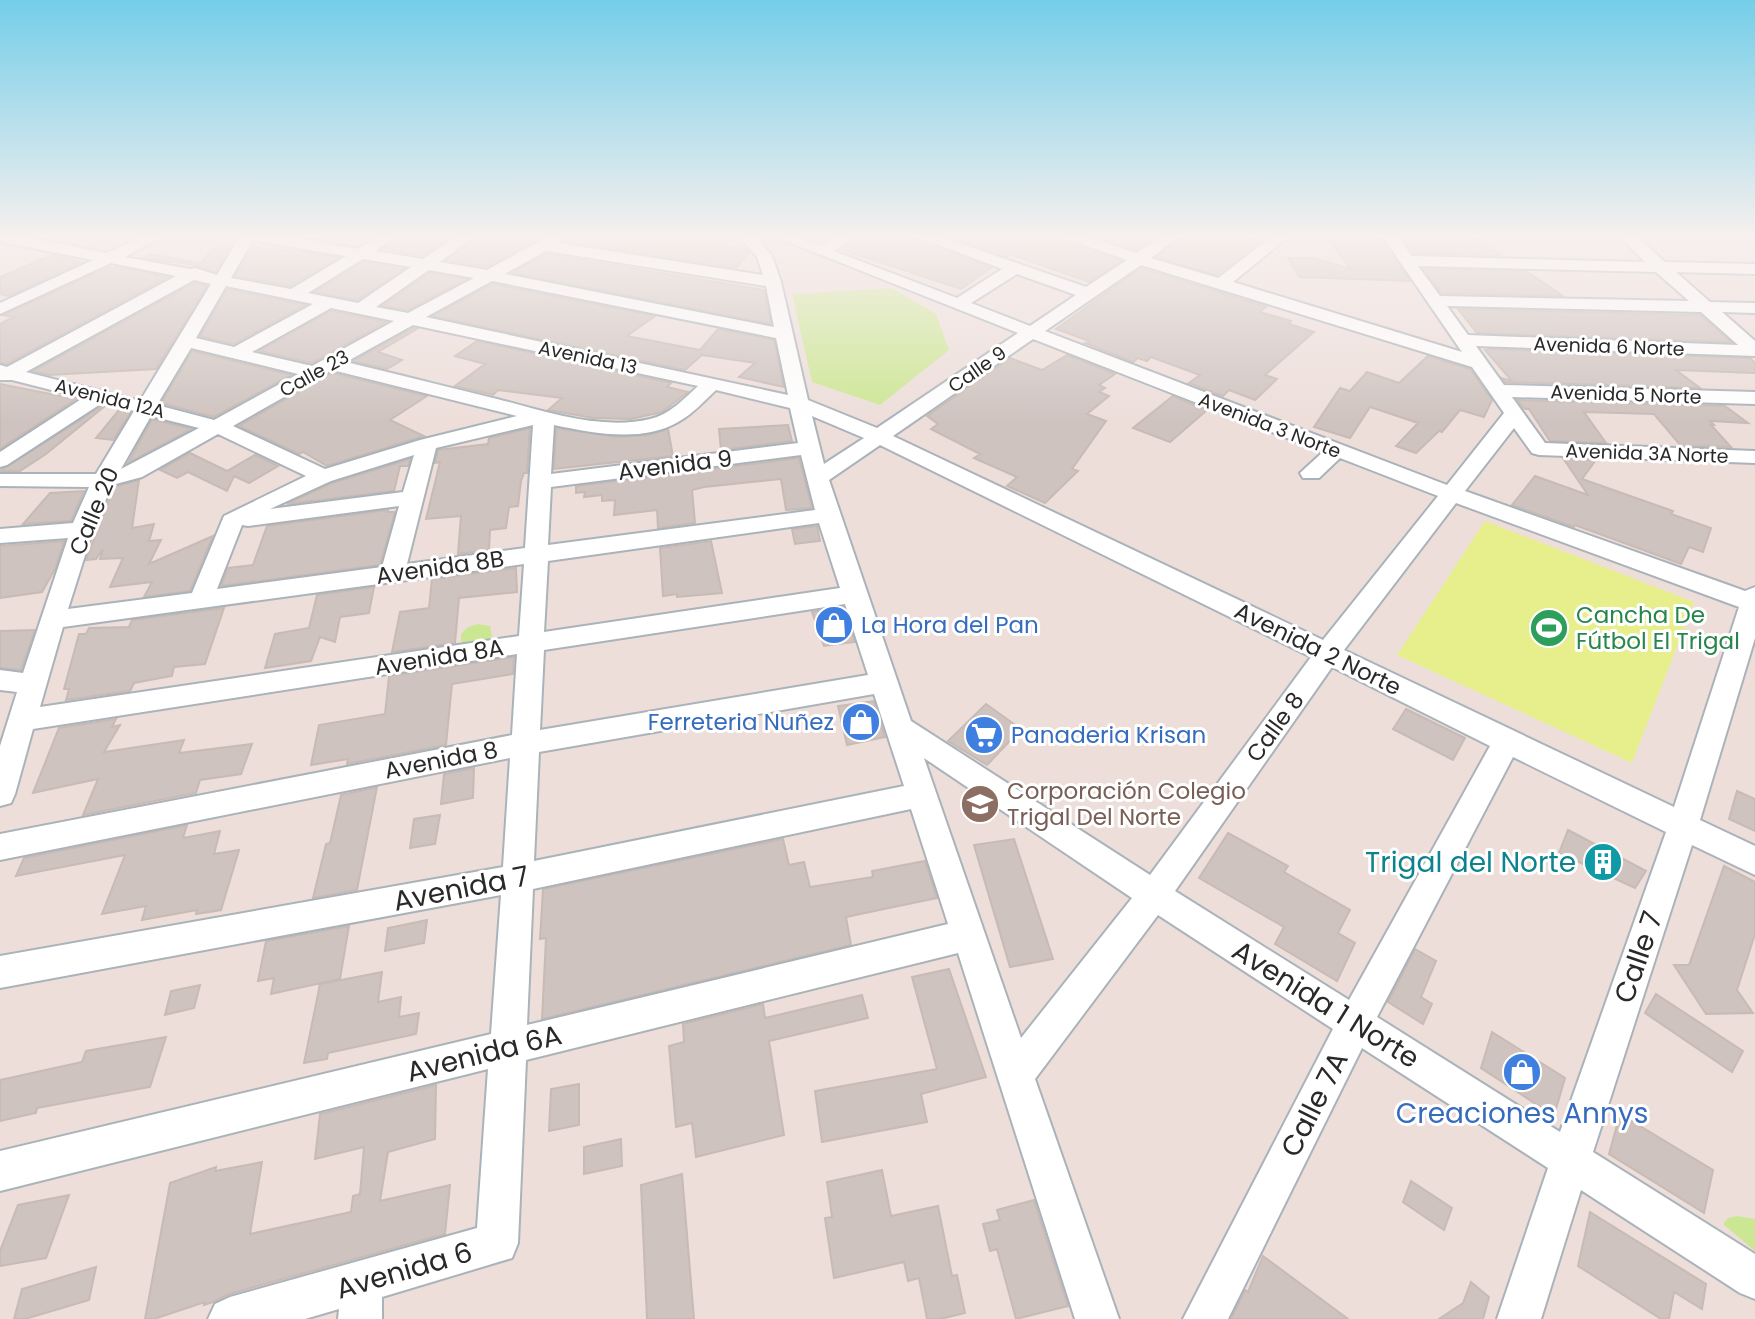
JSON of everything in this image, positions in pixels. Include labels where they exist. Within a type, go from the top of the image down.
[{"type":"street","points":[[0,309],[23,299]]},
{"type":"street","name":"Calle 20","points":[[3,374],[146,299]]},
{"type":"street","name":"Calle 20","points":[[0,792],[82,530],[103,481],[210,299]]},
{"type":"street","name":"Avenida 13","points":[[311,299],[800,404],[880,437]]},
{"type":"street","points":[[361,309],[376,299]]},
{"type":"street","name":"Calle 23","points":[[0,480],[103,481],[144,468],[446,299]]},
{"type":"street","points":[[606,299],[784,334]]},
{"type":"street","points":[[777,299],[828,514],[1097,1319]]},
{"type":"street","name":"Avenida 3 Norte","points":[[943,299],[1452,494],[1754,601]]},
{"type":"street","points":[[957,304],[966,299]]},
{"type":"street","name":"Calle 9","points":[[814,463],[880,437],[1079,299]]},
{"type":"street","points":[[1268,299],[1478,363]]},
{"type":"street","points":[[1695,299],[1755,351]]},
{"type":"street","points":[[1437,300],[1755,308]]},
{"type":"street","points":[[1437,300],[1514,414]]},
{"type":"street","points":[[238,352],[329,302]]},
{"type":"street","name":"Avenida 6 Norte","points":[[1463,340],[1755,351]]},
{"type":"street","points":[[186,341],[613,428],[646,427],[675,416],[712,383]]},
{"type":"street","name":"Avenida 12A","points":[[3,374],[101,395],[219,426],[323,476]]},
{"type":"street","name":"Avenida 5 Norte","points":[[1498,391],[1755,398]]},
{"type":"street","points":[[0,461],[101,395]]},
{"type":"street","name":"Avenida 3A Norte","points":[[1514,414],[1539,449],[1755,457]]},
{"type":"street","name":"Calle 8","points":[[1014,1075],[1154,895],[1328,653],[1514,414]]},
{"type":"street","points":[[201,600],[232,521],[246,512],[323,476],[427,444],[544,416]]},
{"type":"street","points":[[508,1047],[544,416]]},
{"type":"street","name":"Avenida 2 Norte","points":[[880,437],[1328,653],[1506,743],[1755,861]]},
{"type":"street","points":[[393,574],[427,444]]},
{"type":"street","points":[[1311,473],[1337,450]]},
{"type":"street","name":"Avenida 9","points":[[540,482],[814,463]]},
{"type":"street","points":[[232,521],[411,498]]},
{"type":"street","name":"Avenida 8B","points":[[52,620],[828,514]]},
{"type":"street","points":[[0,536],[82,530]]},
{"type":"street","name":"Avenida 8A","points":[[24,720],[854,594]]},
{"type":"street","name":"Calle 7","points":[[1519,1319],[1569,1158],[1683,827],[1754,601]]},
{"type":"street","points":[[0,680],[35,684]]},
{"type":"street","name":"Avenida 8","points":[[0,847],[524,744],[884,682]]},
{"type":"street","name":"Avenida 1 Norte","points":[[898,727],[1154,895],[1755,1278]]},
{"type":"street","name":"Calle 7A","points":[[1205,1319],[1356,1024],[1506,743]]},
{"type":"street","name":"Avenida 7","points":[[0,972],[518,877],[921,795]]},
{"type":"street","name":"Avenida 6A","points":[[0,1171],[968,935]]},
{"type":"street","name":"Avenida 6","points":[[230,1319],[361,1301],[498,1243],[508,1047]]},
{"type":"green space","points":[[793,299],[910,299],[936,314],[949,350],[880,405],[812,382]]},
{"type":"green space","name":"Cancha De Fútbol El Trigal","points":[[1485,521],[1694,602],[1632,763],[1397,655]]},
{"type":"green space","points":[[478,624],[490,626],[492,636],[485,643],[464,644],[461,634],[468,627]]},
{"type":"green space","points":[[1737,1216],[1755,1219],[1755,1251],[1723,1224],[1728,1218]]},
{"type":"building","points":[[39,299],[128,299],[7,364],[0,363],[0,324],[13,317],[3,315]]},
{"type":"building","points":[[166,299],[199,299],[156,369],[49,375],[33,371]]},
{"type":"building","points":[[222,299],[274,299],[305,305],[234,344],[200,336]]},
{"type":"building","points":[[394,299],[429,299],[408,310],[383,306]]},
{"type":"building","points":[[465,299],[566,299],[655,316],[627,336],[700,350],[718,329],[774,340],[784,387],[739,377],[755,363],[702,355],[685,370],[433,316]]},
{"type":"building","points":[[642,299],[766,299],[771,324]]},
{"type":"building","points":[[1098,299],[1239,299],[1266,307],[1260,312],[1291,321],[1289,324],[1314,332],[1265,375],[1277,379],[1255,400],[1229,390],[1223,396],[1189,383],[1200,375],[1151,357],[1147,361],[1138,358],[1133,362],[1056,329]]},
{"type":"building","points":[[1458,309],[1700,315],[1731,342],[1477,333]]},
{"type":"building","points":[[331,311],[386,322],[312,363],[259,351]]},
{"type":"building","points":[[413,328],[417,329],[378,352],[402,360],[387,369],[353,361]]},
{"type":"building","points":[[477,341],[671,383],[667,387],[688,392],[662,412],[631,419],[593,418],[548,410],[562,398],[498,390],[493,395],[455,386],[485,364],[455,356]]},
{"type":"building","points":[[1485,350],[1750,358],[1755,363],[1755,373],[1676,370],[1700,388],[1505,382],[1502,378],[1512,381]]},
{"type":"building","points":[[192,351],[291,375],[214,417],[161,403]]},
{"type":"building","points":[[1067,355],[1115,374],[1099,385],[1105,388],[1099,392],[1109,396],[1087,414],[1106,421],[1072,469],[1078,471],[1045,503],[1007,486],[1017,477],[974,458],[980,454],[931,429],[938,424],[927,416],[1010,358],[1042,370]]},
{"type":"building","points":[[1428,356],[1470,369],[1492,400],[1484,417],[1460,410],[1442,432],[1439,431],[1416,453],[1396,446],[1418,423],[1370,407],[1350,438],[1314,427],[1340,388],[1350,391],[1367,372],[1399,383]]},
{"type":"building","points":[[332,373],[427,396],[390,420],[424,436],[327,466],[303,452],[299,454],[239,426]]},
{"type":"building","points":[[0,384],[76,399],[0,449]]},
{"type":"building","points":[[1173,396],[1207,410],[1170,442],[1133,428]]},
{"type":"building","points":[[1517,400],[1725,406],[1748,423],[1710,421],[1731,447],[1681,446],[1654,414],[1584,412],[1606,443],[1550,441],[1529,409],[1525,409]]},
{"type":"building","points":[[105,406],[46,454],[20,471],[0,471]]},
{"type":"building","points":[[119,410],[130,413],[113,440],[96,438]]},
{"type":"building","points":[[152,419],[192,429],[128,463]]},
{"type":"building","points":[[788,425],[792,441],[721,450],[719,429]]},
{"type":"building","points":[[530,428],[527,473],[524,473],[521,481],[518,506],[509,507],[506,528],[490,530],[489,550],[458,554],[461,516],[426,519],[440,462],[435,463],[438,450],[488,444],[489,438]]},
{"type":"building","points":[[556,428],[617,437],[649,435],[668,429],[673,456],[554,469]]},
{"type":"building","points":[[190,453],[227,471],[255,455],[278,466],[249,483],[234,476],[227,491],[188,472],[177,478],[160,470]]},
{"type":"building","points":[[799,458],[812,508],[786,510],[781,479],[704,487],[692,490],[695,523],[658,528],[657,510],[614,515],[615,500],[602,501],[602,495],[584,497],[585,492],[576,493],[576,486]]},
{"type":"building","points":[[1563,458],[1596,460],[1582,479],[1673,511],[1671,514],[1711,528],[1703,552],[1689,547],[1681,564],[1512,505],[1535,476],[1588,495]]},
{"type":"building","points":[[410,459],[408,466],[400,466],[394,491],[287,504],[332,483]]},
{"type":"building","points":[[139,480],[132,528],[154,524],[149,541],[161,540],[149,564],[213,536],[190,591],[144,597],[152,582],[110,587],[123,558],[100,559],[103,549],[96,559],[86,560],[114,487]]},
{"type":"building","points":[[84,491],[71,521],[23,524],[50,493]]},
{"type":"building","points":[[388,510],[387,512],[395,512],[380,565],[221,586],[228,568],[253,565],[267,526]]},
{"type":"building","points":[[817,526],[820,541],[795,544],[792,529]]},
{"type":"building","points":[[64,541],[55,569],[42,592],[0,598],[0,546]]},
{"type":"building","points":[[711,541],[722,593],[663,596],[660,548]]},
{"type":"building","points":[[516,568],[517,592],[459,598],[455,643],[392,652],[400,612],[429,608],[432,579]]},
{"type":"building","points":[[374,587],[369,613],[340,617],[335,642],[320,637],[311,661],[265,668],[275,634],[309,628],[317,595]]},
{"type":"building","name":"La Hora del Pan","points":[[843,607],[855,642],[824,646],[812,612]]},
{"type":"building","points":[[224,608],[205,664],[174,667],[172,676],[134,683],[130,691],[66,700],[69,689],[64,689],[79,634],[86,634],[89,628],[129,627],[132,620]]},
{"type":"building","points":[[35,630],[21,670],[0,668],[0,631]]},
{"type":"building","points":[[514,657],[513,674],[452,684],[446,745],[347,764],[348,759],[311,765],[319,725],[385,714],[389,676]]},
{"type":"building","name":"Ferreteria Nuñez","points":[[874,701],[885,737],[847,745],[838,706]]},
{"type":"building","name":"Panaderia Krisan","points":[[986,704],[1021,729],[987,765],[948,741]]},
{"type":"building","points":[[1406,709],[1465,738],[1453,760],[1393,729]]},
{"type":"building","points":[[116,719],[112,727],[120,725],[104,752],[184,740],[179,753],[252,744],[241,774],[200,780],[196,793],[83,815],[98,779],[33,793],[59,728]]},
{"type":"building","points":[[474,768],[473,798],[441,804],[444,774]]},
{"type":"building","points":[[377,787],[357,890],[313,898],[341,795]]},
{"type":"building","points":[[1737,791],[1755,799],[1755,831],[1729,819]]},
{"type":"building","points":[[440,815],[435,844],[410,848],[414,819]]},
{"type":"building","points":[[187,825],[183,838],[220,831],[214,854],[239,850],[221,910],[196,914],[197,910],[142,920],[146,906],[102,914],[125,855],[16,876],[24,858]]},
{"type":"building","name":"Trigal del Norte","points":[[1568,830],[1646,871],[1635,888],[1559,853]]},
{"type":"building","points":[[1228,833],[1288,866],[1284,872],[1350,910],[1338,933],[1355,943],[1337,981],[1275,944],[1284,927],[1199,878]]},
{"type":"building","points":[[783,839],[789,865],[804,862],[810,887],[873,877],[872,871],[925,861],[937,898],[846,917],[851,945],[542,1019],[546,938],[540,939],[543,889]]},
{"type":"building","points":[[1014,839],[1053,959],[1010,967],[974,845]]},
{"type":"building","points":[[1724,866],[1755,882],[1755,934],[1737,990],[1753,1013],[1706,1014],[1674,965],[1689,965]]},
{"type":"building","points":[[427,920],[424,943],[385,951],[388,928]]},
{"type":"building","points":[[349,926],[340,979],[271,994],[274,978],[258,981],[266,941]]},
{"type":"building","points":[[1415,949],[1436,961],[1421,997],[1432,1004],[1423,1024],[1388,1002]]},
{"type":"building","points":[[949,969],[986,1077],[921,1094],[927,1122],[822,1142],[815,1091],[937,1069],[912,977]]},
{"type":"building","points":[[382,972],[378,1002],[401,997],[399,1017],[419,1013],[416,1034],[328,1053],[327,1059],[304,1063],[320,984]]},
{"type":"building","points":[[200,985],[194,1008],[165,1015],[171,991]]},
{"type":"building","points":[[1656,994],[1743,1051],[1732,1072],[1645,1013]]},
{"type":"building","points":[[862,995],[868,1018],[769,1041],[784,1135],[696,1157],[692,1123],[676,1127],[669,1046],[684,1042],[683,1024],[763,1004],[765,1018]]},
{"type":"building","name":"Creaciones Annys","points":[[1492,1032],[1565,1078],[1554,1116],[1481,1068]]},
{"type":"building","points":[[166,1037],[150,1087],[37,1108],[36,1113],[0,1121],[0,1080],[82,1062],[86,1051]]},
{"type":"building","points":[[579,1084],[579,1125],[549,1131],[551,1089]]},
{"type":"building","points":[[436,1085],[435,1139],[388,1152],[380,1201],[450,1185],[445,1234],[229,1294],[204,1305],[205,1302],[154,1319],[145,1319],[170,1183],[216,1167],[215,1171],[262,1162],[250,1234],[351,1212],[353,1196],[360,1194],[364,1147],[315,1159],[320,1114]]},
{"type":"building","points":[[1620,1114],[1713,1170],[1704,1213],[1609,1154]]},
{"type":"building","points":[[621,1139],[622,1166],[584,1174],[584,1147]]},
{"type":"building","points":[[882,1170],[891,1216],[938,1206],[952,1276],[957,1275],[965,1313],[927,1319],[919,1278],[908,1281],[904,1262],[834,1278],[825,1218],[832,1217],[827,1182]]},
{"type":"building","points":[[682,1174],[694,1319],[647,1319],[641,1185]]},
{"type":"building","points":[[1411,1181],[1452,1208],[1444,1230],[1403,1202]]},
{"type":"building","points":[[69,1195],[46,1258],[0,1266],[0,1251],[18,1205]]},
{"type":"building","points":[[1034,1200],[1068,1306],[1016,1319],[997,1249],[990,1251],[983,1224],[1000,1220],[997,1210]]},
{"type":"building","points":[[1590,1212],[1706,1284],[1702,1309],[1674,1292],[1669,1319],[1661,1319],[1578,1266]]},
{"type":"building","points":[[1263,1256],[1348,1319],[1231,1319],[1245,1290],[1248,1292]]},
{"type":"building","points":[[96,1267],[89,1300],[25,1319],[14,1319],[22,1289]]},
{"type":"building","points":[[1471,1282],[1489,1297],[1483,1319],[1439,1319],[1463,1303]]},
{"type":"place","name":"La Hora del Pan","points":[[834,625]]},
{"type":"place","name":"Cancha De Fútbol El Trigal","points":[[1549,628]]},
{"type":"place","name":"Ferreteria Nuñez","points":[[861,722]]},
{"type":"place","name":"Panaderia Krisan","points":[[984,735]]},
{"type":"place","name":"Corporación Colegio Trigal Del Norte","points":[[980,804]]},
{"type":"place","name":"Trigal del Norte","points":[[1603,862]]},
{"type":"place","name":"Creaciones Annys","points":[[1522,1072]]}]
